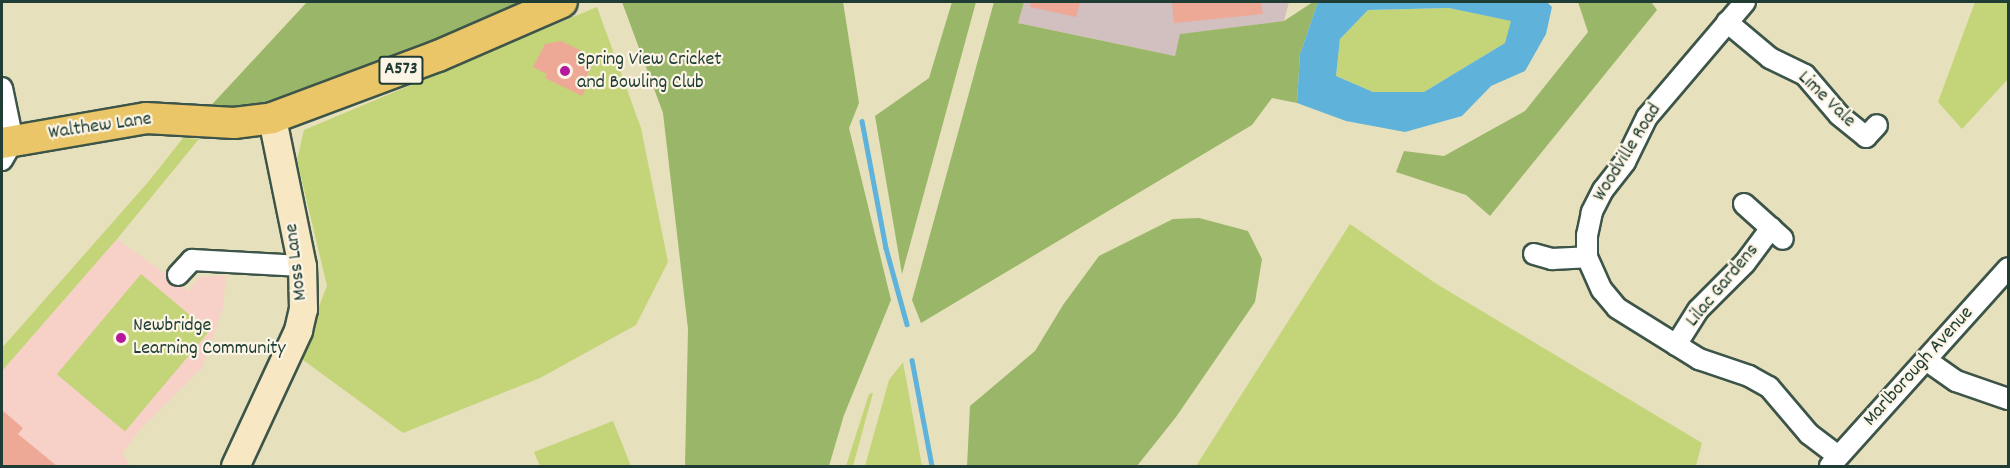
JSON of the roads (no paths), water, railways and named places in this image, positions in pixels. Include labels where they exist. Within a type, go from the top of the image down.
[{"type":"main road","name":"A573","points":[[272,118],[438,56],[562,2]]},
{"type":"main road","name":"Walthew Lane","points":[[5,148],[146,118],[234,123],[272,118]]},
{"type":"street","name":"Woodville Road","points":[[1745,2],[1647,117],[1625,162],[1603,190],[1589,223],[1587,257],[1602,290],[1617,308],[1699,358],[1749,376],[1769,387],[1834,461]]},
{"type":"street","name":"Lime Vale","points":[[1727,22],[1770,58],[1804,75],[1839,115],[1866,137]]},
{"type":"street","points":[[2,88],[5,148]]},
{"type":"street","name":"Moss Lane","points":[[235,466],[298,330],[303,309],[302,266],[272,118]]},
{"type":"street","name":"Lilac Gardens","points":[[1676,345],[1698,310],[1777,234],[1744,204]]},
{"type":"street","points":[[1534,254],[1552,259],[1587,257]]},
{"type":"street","points":[[178,275],[192,260],[302,266]]},
{"type":"street","name":"Marlborough Avenue","points":[[1834,461],[2008,268]]},
{"type":"street","points":[[1926,360],[1956,381],[2008,399]]},
{"type":"water","points":[[1318,2],[1547,2],[1552,7],[1546,34],[1525,71],[1491,86],[1462,116],[1405,132],[1346,121],[1297,103],[1300,54]],"holes":[[[1449,8],[1511,21],[1505,43],[1424,92],[1373,92],[1336,76],[1340,39],[1368,10]]]},
{"type":"waterway","points":[[862,121],[886,248],[907,324]]},
{"type":"waterway","points":[[912,360],[932,466]]},
{"type":"place","name":"Spring View Cricket and Bowling Club","points":[[565,71]]},
{"type":"place","name":"Newbridge Learning Community","points":[[121,338]]}]
